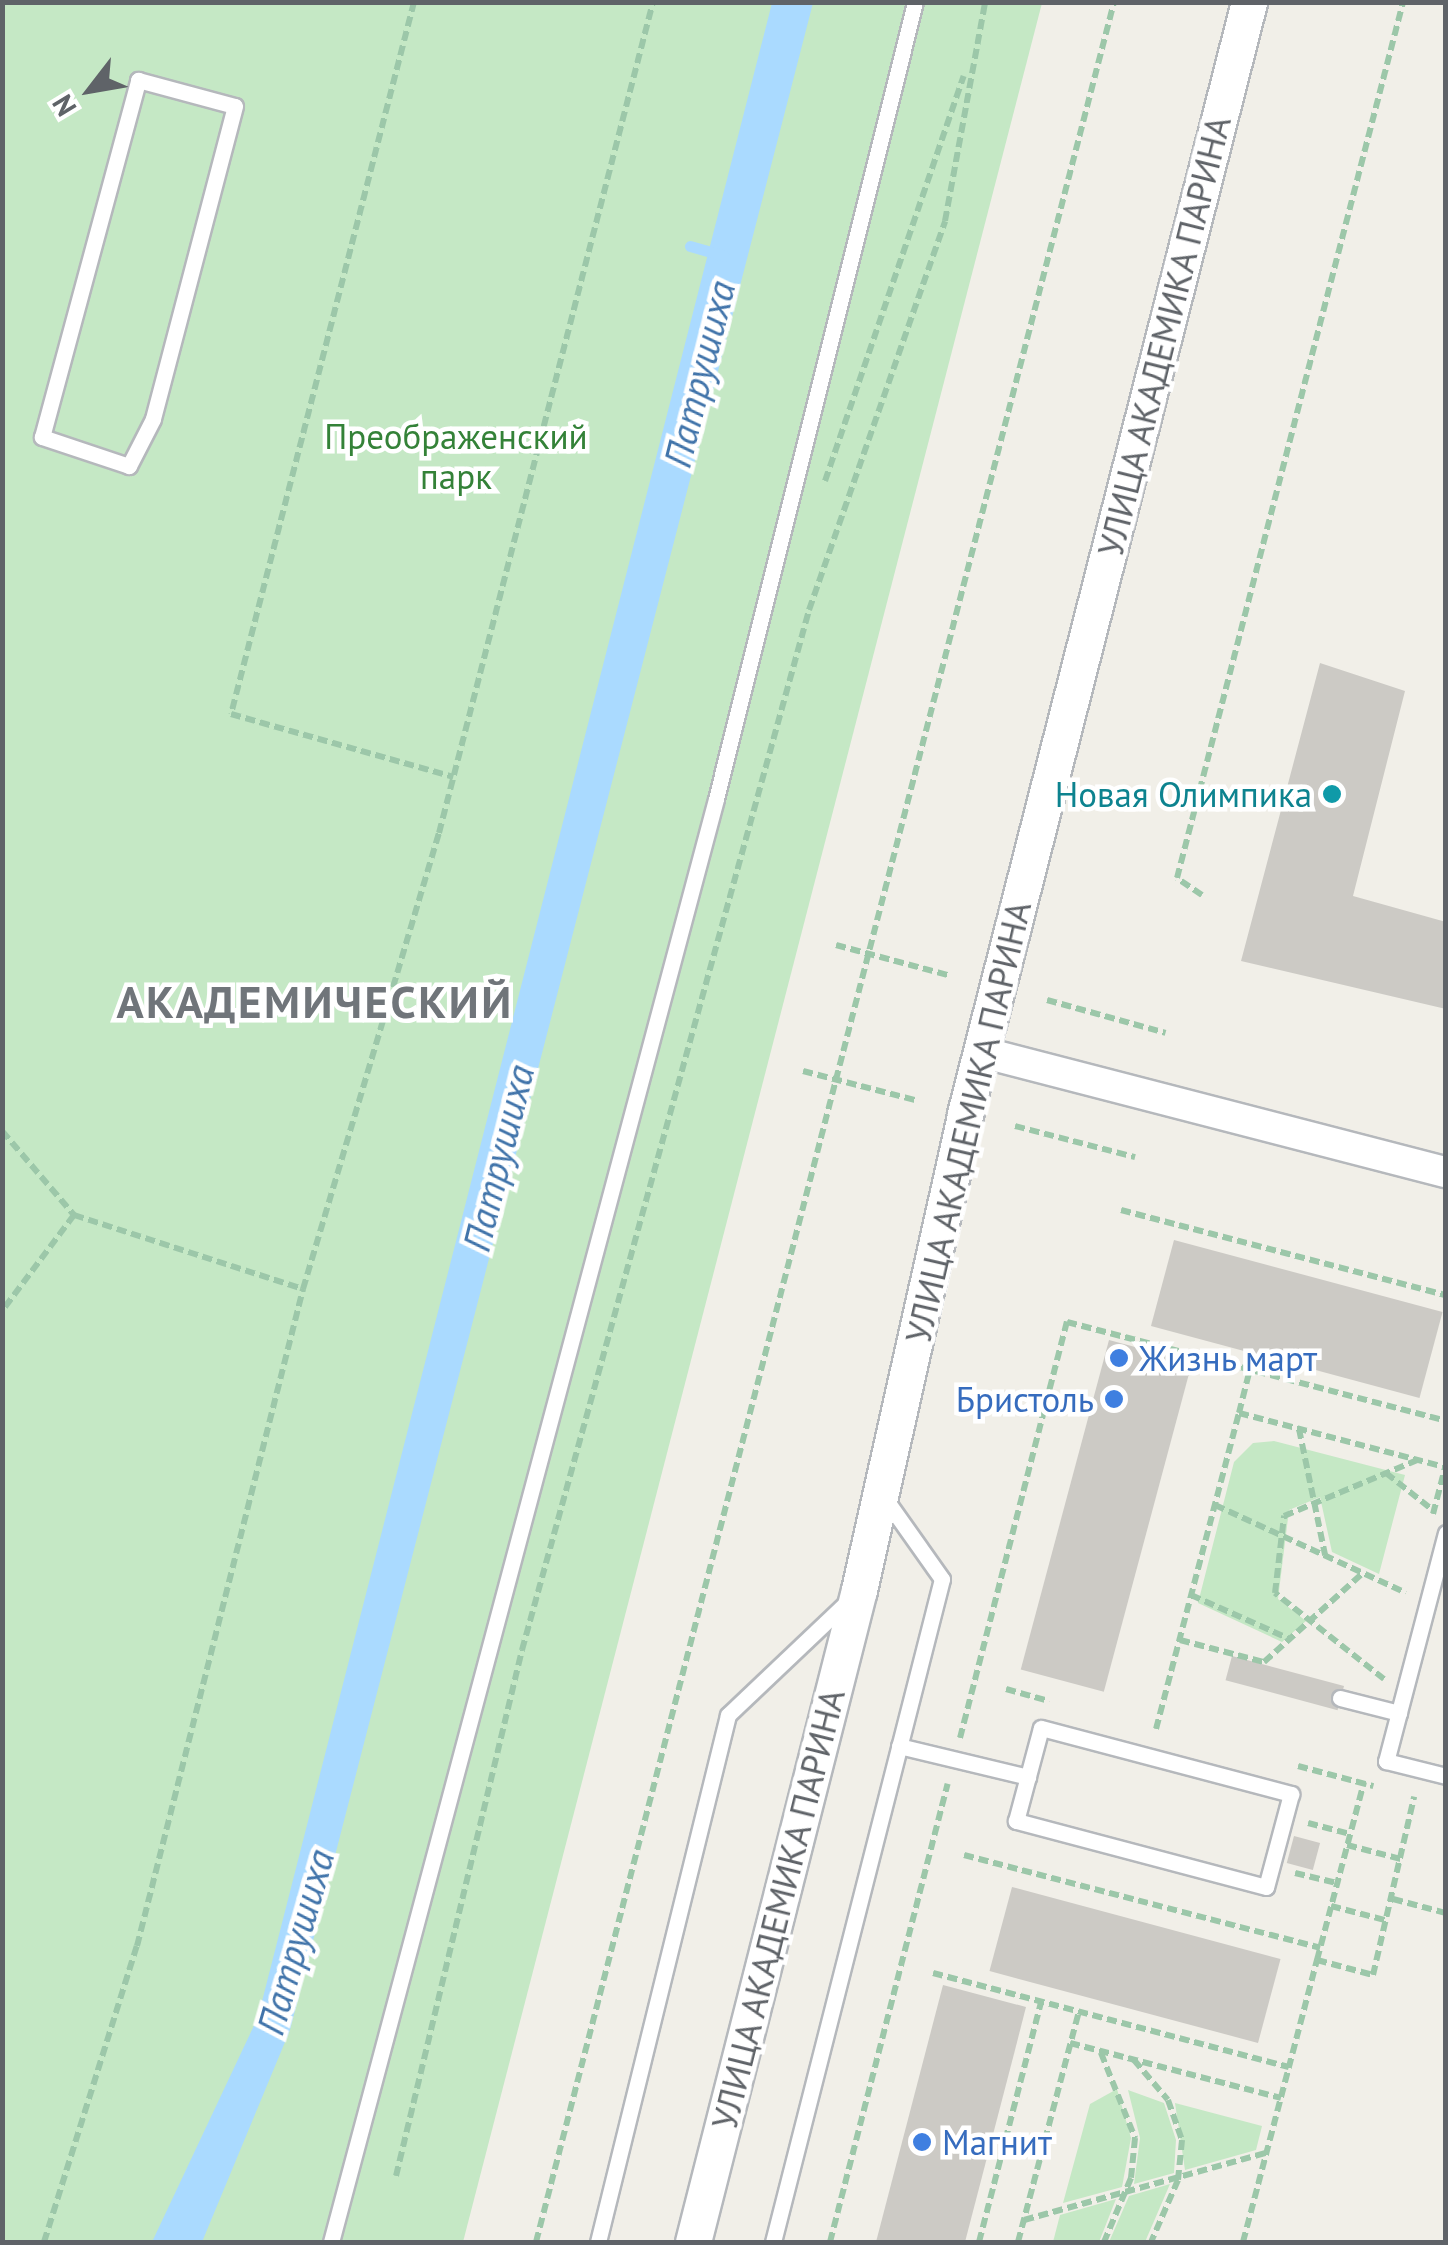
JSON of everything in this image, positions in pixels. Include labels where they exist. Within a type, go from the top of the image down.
[{"type":"street","name":"УЛИЦА АКАДЕМИКА ПАРИНА","points":[[693,2242],[860,1590],[981,1052],[1249,2]]},
{"type":"street","points":[[981,1052],[1446,1172]]},
{"type":"lane","points":[[331,2242],[711,818],[915,2]]},
{"type":"lane","points":[[138,80],[235,106],[152,419],[129,466],[105,459],[42,437],[138,80]]},
{"type":"lane","points":[[773,2242],[942,1579],[882,1494]]},
{"type":"lane","points":[[1446,1533],[1386,1761],[1446,1776]]},
{"type":"lane","points":[[598,2242],[728,1715],[860,1590]]},
{"type":"lane","points":[[1340,1698],[1398,1713]]},
{"type":"lane","points":[[1041,1728],[1291,1794],[1272,1867],[1266,1887],[1016,1821],[1041,1728]]},
{"type":"lane","points":[[899,1746],[1028,1777]]},
{"type":"path","points":[[414,2],[231,714],[453,777]]},
{"type":"path","points":[[44,2242],[137,1946],[303,1289],[453,777],[654,2]]},
{"type":"path","points":[[820,496],[970,61],[986,2]]},
{"type":"path","points":[[536,2242],[1114,2]]},
{"type":"path","points":[[1202,895],[1177,878],[1403,2]]},
{"type":"path","points":[[396,2176],[522,1650],[808,610],[945,221],[970,61]]},
{"type":"path","points":[[836,945],[948,974]]},
{"type":"path","points":[[1048,1000],[1166,1033]]},
{"type":"path","points":[[804,1071],[915,1100]]},
{"type":"path","points":[[1015,1126],[1134,1158]]},
{"type":"path","points":[[2,1132],[74,1215],[303,1289]]},
{"type":"path","points":[[1121,1210],[1446,1295]]},
{"type":"path","points":[[2,1311],[74,1215]]},
{"type":"path","points":[[1093,1328],[1446,1421]]},
{"type":"path","points":[[1156,1729],[1250,1369]]},
{"type":"path","points":[[1239,1413],[1446,1468]]},
{"type":"path","points":[[1299,1429],[1326,1556]]},
{"type":"path","points":[[1389,1683],[1275,1593],[1284,1516],[1417,1460]]},
{"type":"path","points":[[1386,1473],[1434,1511]]},
{"type":"path","points":[[1215,1505],[1412,1596]]},
{"type":"path","points":[[1180,1640],[1264,1662],[1363,1573]]},
{"type":"path","points":[[1191,1595],[1290,1639]]},
{"type":"path","points":[[1317,1789],[1322,1772]]},
{"type":"path","points":[[1313,1806],[1308,1823],[1350,1834]]},
{"type":"path","points":[[1347,1845],[1404,1860]]},
{"type":"path","points":[[964,1855],[1320,1948]]},
{"type":"path","points":[[1272,1867],[1337,1884]]},
{"type":"path","points":[[1394,1899],[1446,1913]]},
{"type":"path","points":[[1331,1906],[1388,1920]]},
{"type":"path","points":[[933,1973],[1289,2067]]},
{"type":"path","points":[[978,2242],[1042,2002]]},
{"type":"path","points":[[1018,2242],[1079,2012]]},
{"type":"path","points":[[1070,2043],[1281,2098]]},
{"type":"path","points":[[1100,2051],[1134,2123],[1126,2192],[1104,2242]]},
{"type":"path","points":[[1133,2059],[1178,2120],[1178,2177],[1151,2242]]},
{"type":"path","points":[[1024,2220],[1267,2152]]},
{"type":"green space","name":"Преображенский парк","points":[[2,3],[1042,3],[463,2242],[3,2242]]},
{"type":"green space","points":[[1274,1441],[1405,1475],[1379,1574],[1332,1552],[1320,1497],[1289,1510],[1278,1599],[1306,1621],[1282,1642],[1198,1603],[1234,1462],[1253,1443]]},
{"type":"green space","points":[[1117,2089],[1131,2138],[1122,2187],[1063,2203],[1090,2104]]},
{"type":"green space","points":[[1128,2090],[1164,2103],[1176,2140],[1174,2173],[1134,2184],[1140,2138]]},
{"type":"green space","points":[[1175,2103],[1262,2126],[1256,2150],[1185,2170]]},
{"type":"green space","points":[[1170,2184],[1145,2242],[1109,2242],[1129,2196]]},
{"type":"green space","points":[[1116,2199],[1099,2242],[1053,2242],[1060,2215]]},
{"type":"water","name":"Патрушиха","points":[[772,3],[813,3],[290,2030],[202,2242],[152,2242],[258,2017]]},
{"type":"building","name":"Новая Олимпика","points":[[1320,663],[1405,691],[1353,896],[1446,922],[1446,1009],[1241,961]]},
{"type":"building","points":[[1174,1240],[1443,1312],[1419,1398],[1151,1326]]},
{"type":"building","points":[[1109,1340],[1192,1362],[1104,1692],[1021,1669]]},
{"type":"building","points":[[1232,1656],[1344,1686],[1338,1710],[1226,1680]]},
{"type":"building","points":[[1294,1836],[1320,1843],[1313,1870],[1287,1863]]},
{"type":"building","points":[[1012,1887],[1281,1959],[1258,2043],[989,1971]]},
{"type":"building","points":[[943,1985],[1026,2007],[965,2242],[876,2242]]},
{"type":"waterway","points":[[690,246],[724,256]]},
{"type":"place","name":"Новая Олимпика","points":[[1332,794]]},
{"type":"place","name":"Жизнь март","points":[[1119,1358]]},
{"type":"place","name":"Бристоль","points":[[1114,1399]]},
{"type":"place","name":"Магнит","points":[[922,2142]]},
{"type":"district","name":"АКАДЕМИЧЕСКИЙ","points":[[315,1002]]}]
